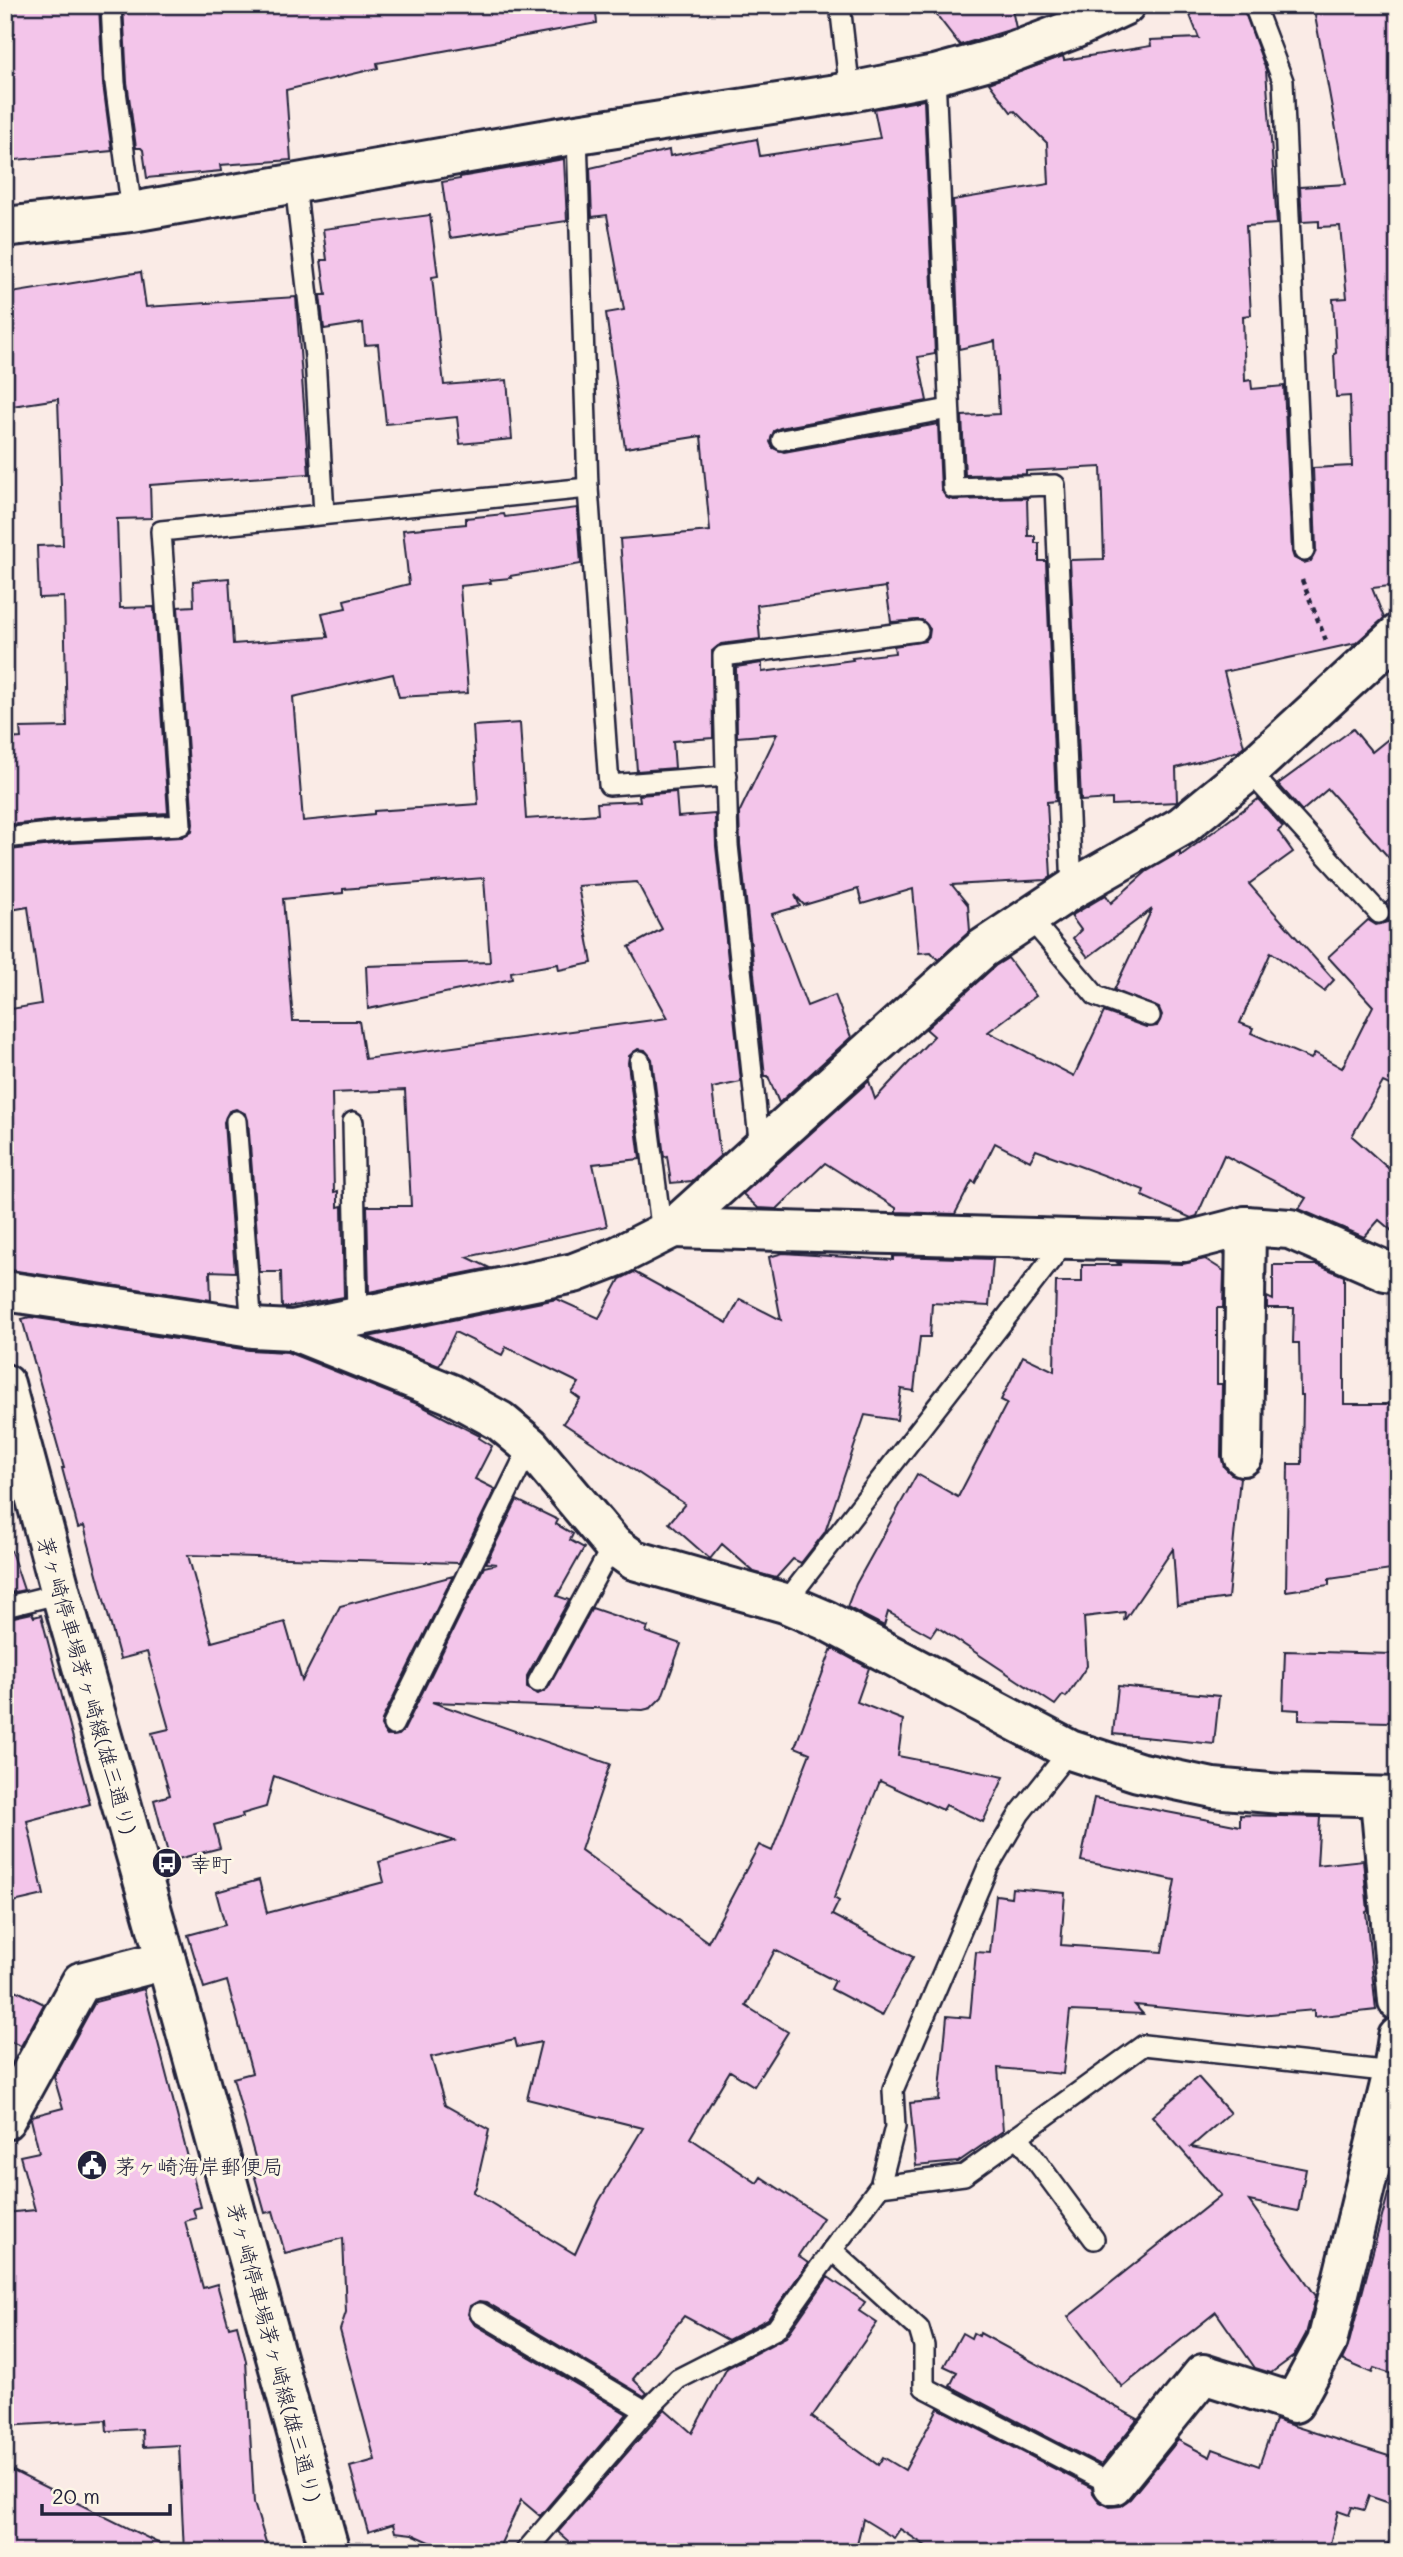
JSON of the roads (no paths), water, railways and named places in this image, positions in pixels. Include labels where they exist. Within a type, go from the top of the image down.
[{"type":"street","points":[[5,227],[132,212],[577,134],[850,92],[935,75],[1000,57],[1074,29],[1125,5]]},
{"type":"street","points":[[5,1290],[252,1328],[292,1330],[574,1273],[618,1256],[668,1231],[982,949],[1072,889],[1182,826],[1249,771],[1398,634]]},
{"type":"street","points":[[668,1231],[1184,1242],[1246,1226],[1290,1229],[1385,1271],[1398,1273]]},
{"type":"street","points":[[1243,1456],[1246,1226]]},
{"type":"street","points":[[292,1330],[451,1394],[500,1421],[530,1446],[613,1545],[634,1560],[785,1603],[825,1620],[1070,1750],[1138,1772],[1213,1788],[1281,1794],[1389,1798],[1398,2001]]},
{"type":"street","name":"茅ヶ崎停車場茅ヶ崎線(雄三通り)","points":[[5,1384],[330,2552]]},
{"type":"street","points":[[5,2120],[81,1982],[166,1959]]},
{"type":"street","points":[[1113,2485],[1203,2374],[1294,2403],[1327,2342],[1395,2054]]},
{"type":"lane","points":[[111,5],[115,83],[132,212]]},
{"type":"lane","points":[[840,5],[850,92]]},
{"type":"lane","points":[[1254,5],[1283,81],[1304,551]]},
{"type":"lane","points":[[935,75],[953,488],[1055,485],[1072,889]]},
{"type":"lane","points":[[577,134],[588,488],[609,785],[727,776]]},
{"type":"lane","points":[[295,184],[315,357],[324,514]]},
{"type":"lane","points":[[782,440],[949,409]]},
{"type":"lane","points":[[5,838],[68,831],[181,825],[161,531],[588,488]]},
{"type":"lane","points":[[760,1149],[727,845],[723,656],[918,631]]},
{"type":"lane","points":[[1249,771],[1379,913]]},
{"type":"lane","points":[[1029,917],[1096,996],[1150,1016]]},
{"type":"lane","points":[[640,1061],[668,1231]]},
{"type":"lane","points":[[236,1121],[252,1328]]},
{"type":"lane","points":[[353,1122],[357,1317]]},
{"type":"lane","points":[[785,1603],[1068,1239]]},
{"type":"lane","points":[[393,1725],[530,1446]]},
{"type":"lane","points":[[538,1682],[613,1545]]},
{"type":"lane","points":[[5,1607],[61,1593]]},
{"type":"lane","points":[[525,2552],[646,2411],[678,2379],[776,2329],[880,2186],[895,2127],[893,2090],[983,1879],[1020,1813],[1070,1750]]},
{"type":"lane","points":[[880,2186],[964,2175],[1144,2045],[1395,2054]]},
{"type":"lane","points":[[1018,2136],[1094,2239]]},
{"type":"lane","points":[[832,2250],[919,2329],[924,2346],[924,2388],[1113,2485]]},
{"type":"lane","points":[[480,2313],[646,2411]]},
{"type":"place","name":"幸町","points":[[167,1863]]},
{"type":"place","name":"茅ヶ崎海岸郵便局","points":[[92,2165]]}]
